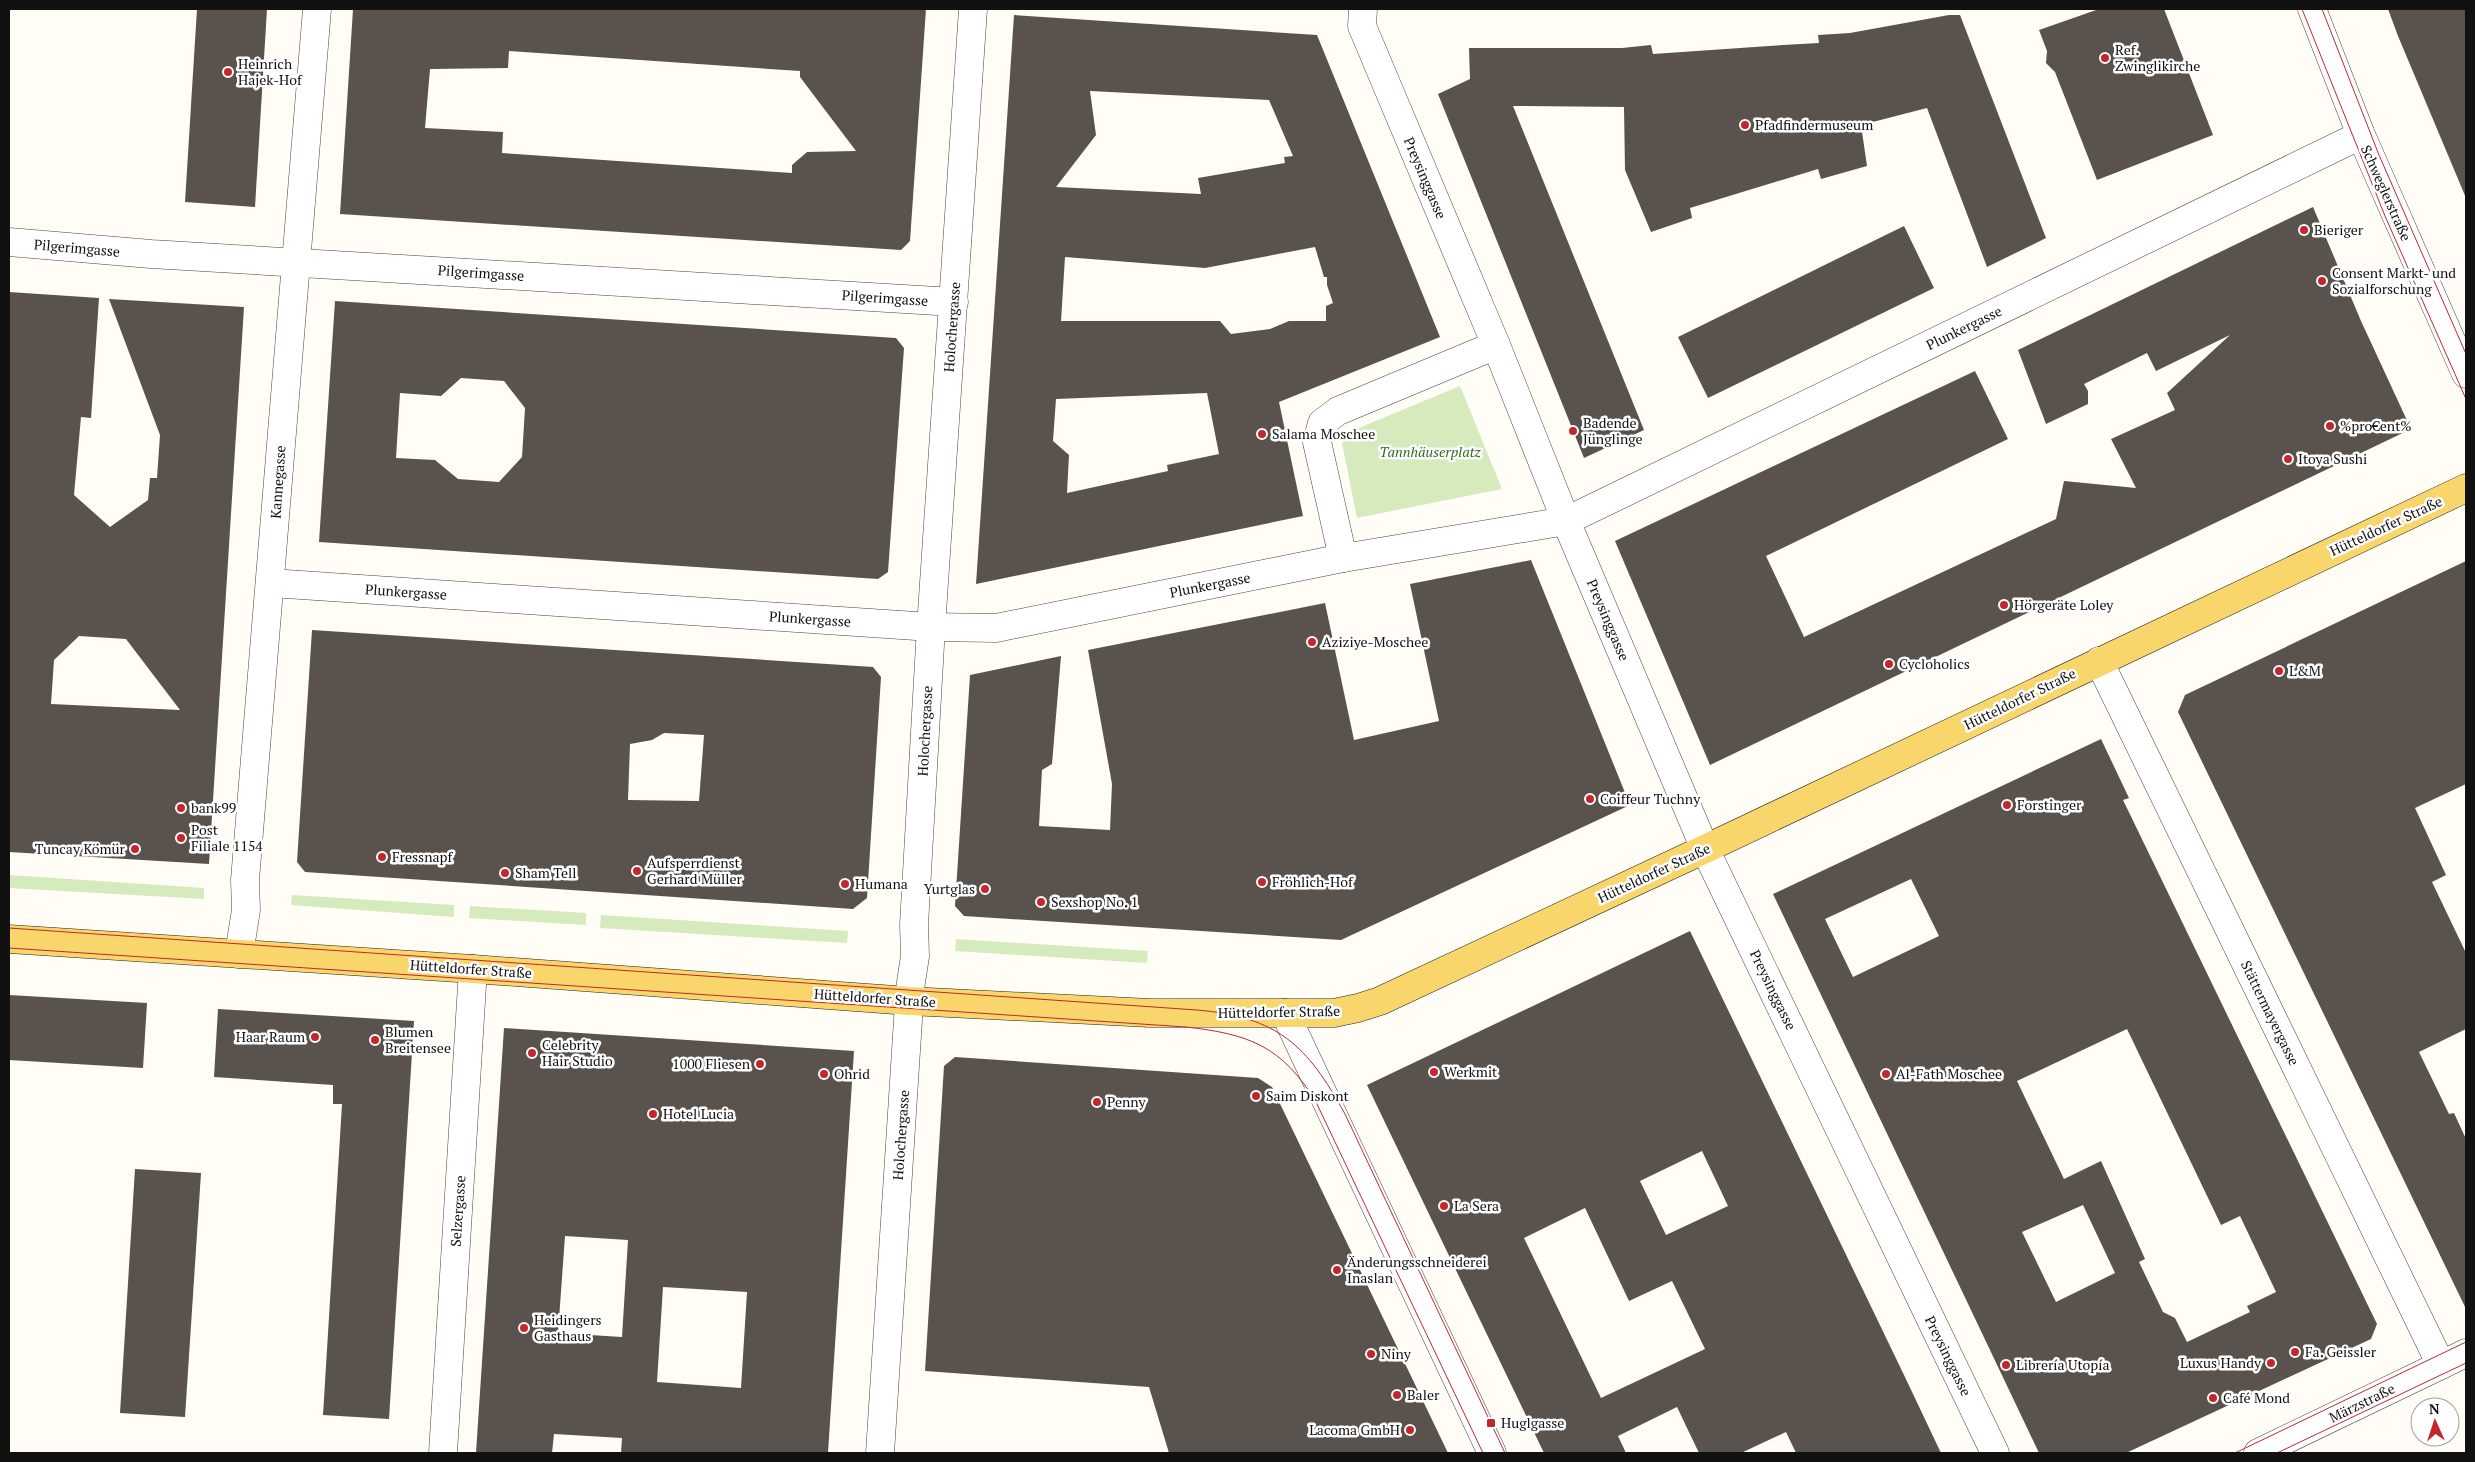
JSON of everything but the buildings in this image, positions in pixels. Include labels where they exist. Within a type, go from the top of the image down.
[{"type":"main road","name":"Hütteldorfer Straße","points":[[9,938],[909,1001],[1150,1013],[1334,1013],[1380,1001],[2466,488]]},
{"type":"street","name":"Kannegasse","points":[[239,954],[246,910],[245,880],[271,582],[294,261],[317,9]]},
{"type":"street","name":"Holochergasse","points":[[880,1453],[909,1001],[915,956],[914,925],[931,627],[972,9]]},
{"type":"street","name":"Preysinggasse","points":[[1363,9],[1362,26],[1496,345]]},
{"type":"street","name":"Schweglerstraße","points":[[2312,9],[2361,135],[2466,374]]},
{"type":"street","name":"Plunkergasse","points":[[1566,521],[2361,135]]},
{"type":"street","name":"Pilgerimgasse","points":[[9,242],[151,254],[294,261],[954,302]]},
{"type":"street","points":[[1496,345],[1566,521],[1342,558],[1317,442],[1322,423],[1338,411],[1496,345]]},
{"type":"street","name":"Preysinggasse","points":[[1566,521],[1705,849],[1995,1453]]},
{"type":"street","name":"Plunkergasse","points":[[271,582],[931,627],[996,628],[1342,558]]},
{"type":"street","name":"Stättermayergasse","points":[[2099,661],[2441,1365]]},
{"type":"street","name":"Selzergasse","points":[[443,1453],[473,969]]},
{"type":"street","points":[[1285,1013],[1492,1453]]},
{"type":"street","name":"Märzstraße","points":[[2258,1453],[2466,1353]]},
{"type":"green space","name":"Tannhäuserplatz","points":[[1460,386],[1502,489],[1357,518],[1342,443],[1354,430]]},
{"type":"green space","points":[[9,875],[204,888],[204,899],[9,888]]},
{"type":"green space","points":[[292,895],[454,905],[454,917],[291,905]]},
{"type":"green space","points":[[470,906],[586,913],[586,925],[469,918]]},
{"type":"green space","points":[[601,915],[848,931],[847,943],[600,928]]},
{"type":"green space","points":[[956,939],[1148,951],[1147,963],[955,951]]},
{"type":"tram line","points":[[2302,9],[2385,216],[2466,399]]},
{"type":"tram line","points":[[2322,9],[2379,155],[2466,354]]},
{"type":"tram line","points":[[9,928],[1197,1010],[1249,1019],[1287,1039],[1303,1053],[1331,1090],[1345,1114],[1505,1453]]},
{"type":"tram line","points":[[9,948],[1186,1027],[1246,1039],[1262,1046],[1277,1056],[1303,1083],[1316,1102],[1483,1453]]},
{"type":"tram line","points":[[2235,1453],[2466,1342]]},
{"type":"tram line","points":[[2277,1453],[2466,1363]]},
{"type":"place","name":"Ref. Zwinglikirche","points":[[2105,58]]},
{"type":"place","name":"Heinrich Hajek-Hof","points":[[228,72]]},
{"type":"place","name":"Pfadfindermuseum","points":[[1745,125]]},
{"type":"place","name":"Bieriger","points":[[2304,230]]},
{"type":"place","name":"Consent Markt- und Sozialforschung","points":[[2322,281]]},
{"type":"place","name":"%pro€ent%","points":[[2330,426]]},
{"type":"place","name":"Badende Jünglinge","points":[[1573,431]]},
{"type":"place","name":"Salama Moschee","points":[[1262,434]]},
{"type":"place","name":"Itoya Sushi","points":[[2288,459]]},
{"type":"place","name":"Hörgeräte Loley","points":[[2004,605]]},
{"type":"place","name":"Aziziye-Moschee","points":[[1312,642]]},
{"type":"place","name":"Cycloholics","points":[[1889,664]]},
{"type":"place","name":"L&M","points":[[2279,671]]},
{"type":"place","name":"Coiffeur Tuchny","points":[[1590,799]]},
{"type":"place","name":"Forstinger","points":[[2007,805]]},
{"type":"place","name":"bank99","points":[[181,808]]},
{"type":"place","name":"Post Filiale 1154","points":[[181,838]]},
{"type":"place","name":"Tuncay Kömür","points":[[135,849]]},
{"type":"place","name":"Fressnapf","points":[[382,857]]},
{"type":"place","name":"Aufsperrdienst Gerhard Müller","points":[[637,871]]},
{"type":"place","name":"Sham Tell","points":[[505,873]]},
{"type":"place","name":"Fröhlich-Hof","points":[[1262,882]]},
{"type":"place","name":"Humana","points":[[845,884]]},
{"type":"place","name":"Yurtglas","points":[[985,889]]},
{"type":"place","name":"Sexshop No. 1","points":[[1041,902]]},
{"type":"place","name":"Haar Raum","points":[[315,1037]]},
{"type":"place","name":"Blumen Breitensee","points":[[375,1040]]},
{"type":"place","name":"Celebrity Hair Studio","points":[[532,1053]]},
{"type":"place","name":"1000 Fliesen","points":[[760,1064]]},
{"type":"place","name":"Werkmit","points":[[1434,1072]]},
{"type":"place","name":"Ohrid","points":[[824,1074]]},
{"type":"place","name":"Al-Fath Moschee","points":[[1886,1074]]},
{"type":"place","name":"Saim Diskont","points":[[1256,1096]]},
{"type":"place","name":"Penny","points":[[1097,1102]]},
{"type":"place","name":"Hotel Lucia","points":[[653,1114]]},
{"type":"place","name":"La Sera","points":[[1444,1206]]},
{"type":"place","name":"Änderungsschneiderei Inaslan","points":[[1337,1270]]},
{"type":"place","name":"Heidingers Gasthaus","points":[[524,1328]]},
{"type":"place","name":"Fa. Geissler","points":[[2295,1352]]},
{"type":"place","name":"Niny","points":[[1371,1354]]},
{"type":"place","name":"Luxus Handy","points":[[2271,1363]]},
{"type":"place","name":"Librería Utopía","points":[[2006,1365]]},
{"type":"place","name":"Baler","points":[[1397,1395]]},
{"type":"place","name":"Café Mond","points":[[2213,1398]]},
{"type":"place","name":"Huglgasse","points":[[1491,1423]]},
{"type":"place","name":"Lacoma GmbH","points":[[1410,1430]]}]
